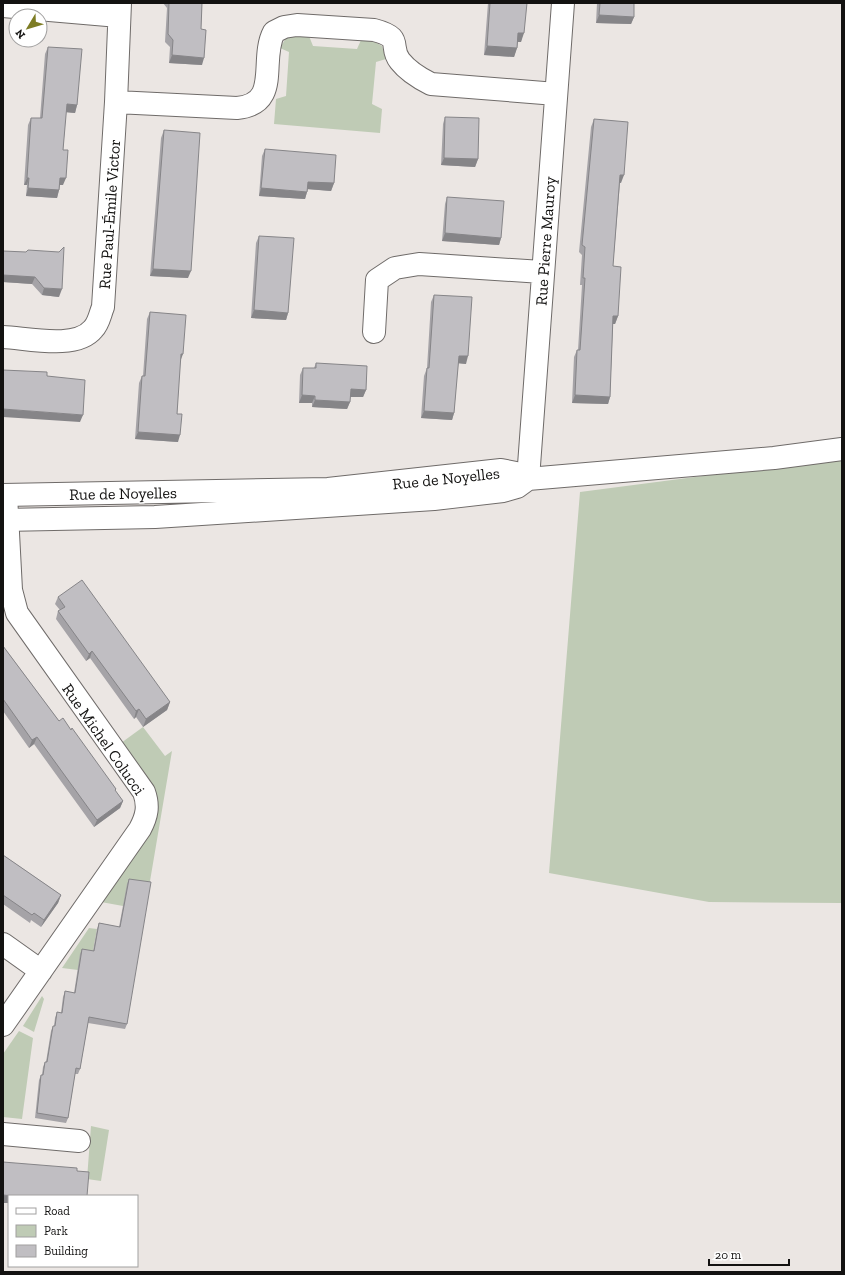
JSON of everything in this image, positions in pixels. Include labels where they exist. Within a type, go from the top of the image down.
[{"type":"street","name":"Rue Pierre Mauroy","points":[[528,479],[542,272],[563,3]]},
{"type":"street","points":[[3,6],[120,10]]},
{"type":"street","name":"Rue Paul-Émile Victor","points":[[3,337],[64,341],[75,340],[93,330],[99,320],[103,307],[116,102],[120,10]]},
{"type":"street","points":[[116,102],[237,108],[253,104],[260,99],[264,92],[269,45],[274,32],[284,27],[297,25],[384,32],[392,38],[400,61],[422,80],[431,84],[556,94]]},
{"type":"street","points":[[374,332],[376,280],[395,268],[407,265],[425,264],[542,272]]},
{"type":"street","points":[[528,479],[774,458],[842,449]]},
{"type":"street","name":"Rue de Noyelles","points":[[4,494],[328,489],[501,470],[516,472],[528,479],[517,487],[503,491],[419,500],[155,517],[5,520]]},
{"type":"street","name":"Rue Michel Colucci","points":[[3,1025],[140,829],[146,819],[147,800],[135,780],[17,613],[11,590],[4,494]]},
{"type":"street","points":[[3,944],[40,971]]},
{"type":"street","points":[[3,1134],[79,1141]]},
{"type":"green space","points":[[292,35],[309,36],[313,46],[357,49],[361,40],[375,42],[382,46],[386,59],[376,62],[372,104],[382,109],[380,133],[274,124],[276,99],[286,96],[289,52],[280,48],[286,38]]},
{"type":"green space","points":[[842,458],[842,903],[709,902],[549,873],[580,492]]},
{"type":"green space","points":[[143,727],[165,756],[172,751],[149,887],[123,906],[101,902],[153,829],[158,811],[156,794],[152,786],[121,743]]},
{"type":"green space","points":[[89,928],[97,929],[92,956],[78,970],[62,968]]},
{"type":"green space","points":[[42,996],[44,999],[34,1032],[23,1026]]},
{"type":"green space","points":[[19,1031],[33,1038],[22,1119],[3,1117],[3,1054]]},
{"type":"green space","points":[[91,1126],[109,1130],[101,1181],[87,1179]]},
{"type":"building","points":[[169,3],[202,3],[201,29],[206,30],[204,58],[172,55],[173,40],[168,34]]},
{"type":"building","points":[[490,3],[527,3],[524,33],[518,33],[517,48],[487,46]]},
{"type":"building","points":[[600,3],[634,3],[634,17],[599,15]]},
{"type":"building","points":[[48,47],[82,49],[77,105],[67,104],[63,150],[68,150],[66,178],[60,178],[59,190],[28,188],[29,178],[27,178],[31,118],[42,118]]},
{"type":"building","points":[[445,117],[479,118],[478,159],[444,158]]},
{"type":"building","points":[[594,119],[628,122],[624,175],[620,175],[613,266],[621,267],[618,316],[613,316],[610,397],[575,395],[577,350],[580,350],[585,278],[583,278],[585,247],[582,245]]},
{"type":"building","points":[[164,130],[200,133],[191,271],[153,269]]},
{"type":"building","points":[[265,149],[336,155],[334,183],[308,182],[307,192],[261,188]]},
{"type":"building","points":[[447,197],[504,201],[501,238],[445,233]]},
{"type":"building","points":[[259,236],[294,238],[288,313],[254,310]]},
{"type":"building","points":[[64,247],[62,289],[44,288],[35,277],[3,275],[3,251],[26,252],[28,250],[59,252]]},
{"type":"building","points":[[434,295],[472,297],[468,356],[459,356],[454,413],[424,411],[427,368],[429,368]]},
{"type":"building","points":[[150,312],[186,315],[183,354],[181,354],[177,414],[182,414],[180,435],[138,432],[142,376],[145,376]]},
{"type":"building","points":[[316,363],[367,366],[366,390],[351,389],[350,402],[315,400],[315,396],[302,395],[303,368],[316,368]]},
{"type":"building","points":[[3,370],[47,372],[47,376],[85,380],[83,415],[3,409]]},
{"type":"building","points":[[82,580],[170,702],[146,719],[139,709],[136,711],[92,651],[89,654],[58,611],[65,607],[58,597]]},
{"type":"building","points":[[3,646],[59,721],[63,718],[71,730],[72,728],[123,801],[97,820],[37,737],[32,740],[3,699]]},
{"type":"building","points":[[3,855],[61,895],[44,920],[34,913],[32,915],[3,895]]},
{"type":"building","points":[[129,879],[151,882],[127,1024],[89,1017],[80,1069],[76,1068],[68,1118],[37,1113],[41,1075],[43,1075],[45,1062],[47,1062],[57,1012],[62,1013],[65,991],[75,993],[82,949],[94,951],[99,923],[120,927]]},
{"type":"building","points":[[3,1162],[77,1168],[77,1171],[89,1172],[87,1195],[3,1195]]}]
